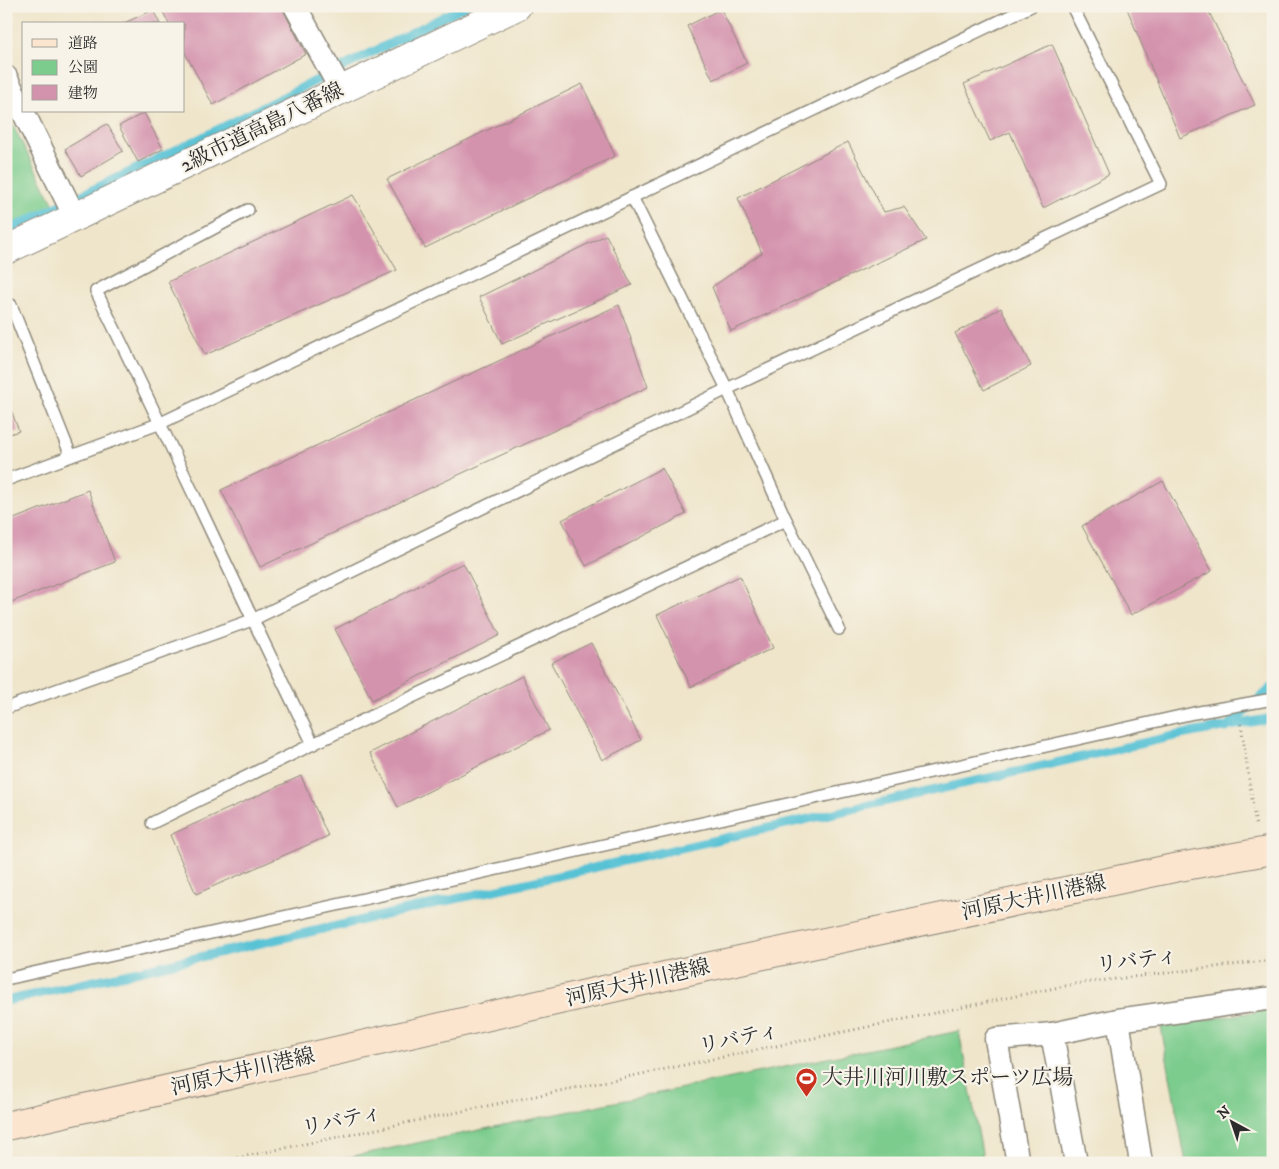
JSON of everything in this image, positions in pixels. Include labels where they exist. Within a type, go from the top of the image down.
[{"type":"main road","name":"河原大井川港線","points":[[6,1126],[684,972],[1174,868],[1266,851]]},
{"type":"street","points":[[295,6],[340,90]]},
{"type":"street","name":"2級市道高島八番線","points":[[6,250],[517,6]]},
{"type":"street","points":[[6,77],[22,110]]},
{"type":"street","points":[[23,112],[75,218]]},
{"type":"street","points":[[1018,1163],[996,1039],[1052,1034],[1118,1020],[1273,998]]},
{"type":"street","points":[[1118,1020],[1141,1163]]},
{"type":"street","points":[[1052,1034],[1076,1163]]},
{"type":"lane","points":[[6,480],[161,423],[1031,6]]},
{"type":"lane","points":[[6,708],[252,620],[727,389],[1162,184],[1072,6]]},
{"type":"lane","points":[[632,198],[727,389],[786,520],[839,629]]},
{"type":"lane","points":[[248,210],[96,291],[161,423],[252,620],[313,744]]},
{"type":"lane","points":[[6,307],[11,305],[71,456]]},
{"type":"lane","points":[[152,823],[313,744],[786,520]]},
{"type":"lane","points":[[6,979],[1174,718],[1273,699]]},
{"type":"path","points":[[1238,705],[1266,851]]},
{"type":"path","name":"リバティ","points":[[214,1163],[1074,984],[1273,960]]},
{"type":"green space","points":[[6,112],[54,205],[6,228]]},
{"type":"green space","points":[[1273,1009],[1273,1163],[1186,1163],[1161,1027]]},
{"type":"green space","name":"大井川河川敷スポーツ広場","points":[[959,1031],[984,1163],[320,1163]]},
{"type":"building","points":[[174,6],[281,6],[306,54],[213,105],[185,53],[185,22],[168,22],[163,12]]},
{"type":"building","points":[[1126,6],[1206,6],[1255,105],[1180,138]]},
{"type":"building","points":[[721,9],[747,63],[713,80],[687,26]]},
{"type":"building","points":[[153,10],[159,22],[126,22]]},
{"type":"building","points":[[1052,44],[1109,174],[1043,208],[1010,132],[990,141],[964,84]]},
{"type":"building","points":[[582,84],[615,156],[425,248],[387,179]]},
{"type":"building","points":[[144,113],[163,149],[138,162],[119,126]]},
{"type":"building","points":[[107,124],[123,151],[81,176],[65,149]]},
{"type":"building","points":[[848,142],[884,212],[904,207],[926,240],[731,331],[712,287],[762,253],[738,198]]},
{"type":"building","points":[[353,195],[397,270],[205,355],[168,282]]},
{"type":"building","points":[[606,235],[632,285],[502,344],[479,297]]},
{"type":"building","points":[[619,305],[648,387],[260,567],[221,490]]},
{"type":"building","points":[[1001,308],[1031,366],[984,390],[955,333]]},
{"type":"building","points":[[6,397],[19,431],[6,435]]},
{"type":"building","points":[[662,468],[686,514],[586,566],[562,520]]},
{"type":"building","points":[[1163,481],[1212,571],[1131,615],[1082,526]]},
{"type":"building","points":[[88,490],[115,562],[6,604],[6,522]]},
{"type":"building","points":[[463,563],[500,635],[372,700],[335,629]]},
{"type":"building","points":[[740,576],[773,648],[691,687],[657,615]]},
{"type":"building","points":[[591,643],[641,740],[602,760],[551,663]]},
{"type":"building","points":[[522,676],[549,730],[398,807],[370,753]]},
{"type":"building","points":[[301,776],[328,836],[196,894],[170,835]]},
{"type":"waterway","points":[[6,231],[201,138],[465,6]]},
{"type":"waterway","points":[[1226,728],[1273,687]]},
{"type":"waterway","points":[[6,1001],[1174,736],[1273,718]]},
{"type":"place","name":"大井川河川敷スポーツ広場","points":[[806,1097]]}]
